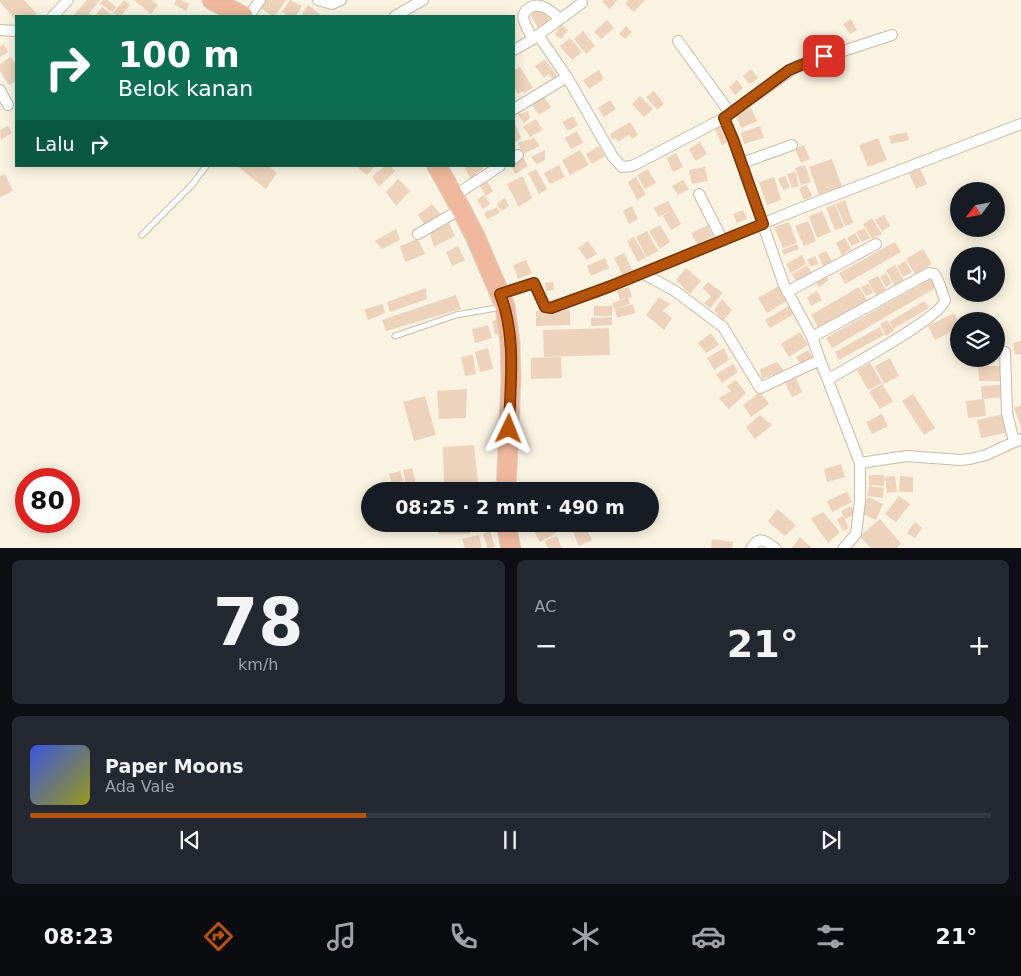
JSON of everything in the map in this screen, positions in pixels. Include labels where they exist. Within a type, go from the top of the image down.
[{"type":"highway","points":[[212,0],[241,15]]},
{"type":"highway","points":[[438,167],[458,202],[502,300],[510,343],[511,379],[506,482]]},
{"type":"highway","points":[[508,532],[511,548]]},
{"type":"street","points":[[54,15],[68,0]]},
{"type":"street","points":[[249,15],[260,0]]},
{"type":"street","points":[[318,0],[332,4],[341,0]]},
{"type":"street","points":[[397,15],[423,0]]},
{"type":"street","points":[[515,49],[536,37],[582,3]]},
{"type":"street","points":[[560,19],[540,5],[533,6],[523,14],[524,19],[536,37],[567,78],[608,148],[622,167],[642,162],[727,116],[797,66],[892,35]]},
{"type":"street","points":[[0,30],[15,31]]},
{"type":"street","points":[[678,41],[727,116],[787,292],[812,337],[860,463],[858,519],[856,534],[849,547]]},
{"type":"street","points":[[515,108],[567,78]]},
{"type":"street","points":[[0,90],[8,105]]},
{"type":"street","points":[[502,300],[534,283],[545,307],[551,308],[1021,124]]},
{"type":"street","points":[[742,163],[792,145]]},
{"type":"street","points":[[418,234],[499,167]]},
{"type":"street","points":[[699,194],[722,240]]},
{"type":"street","points":[[787,292],[876,244]]},
{"type":"street","points":[[642,273],[687,298],[723,327],[760,388],[820,360]]},
{"type":"street","points":[[812,337],[929,273],[934,274],[939,282],[940,290],[945,300],[941,308],[913,330],[828,380]]},
{"type":"street","points":[[860,463],[907,456],[970,459],[991,453],[1018,440],[1007,413],[1005,352]]},
{"type":"street","points":[[751,548],[754,543],[764,540],[776,548]]},
{"type":"lane","points":[[142,236],[192,185],[205,167]]},
{"type":"lane","points":[[395,336],[502,300]]},
{"type":"building","points":[[0,0],[24,0],[37,14],[15,15],[15,20]]},
{"type":"building","points":[[87,0],[100,0],[89,13],[91,15],[74,15]]},
{"type":"building","points":[[103,0],[108,0],[116,7],[112,12],[100,3]]},
{"type":"building","points":[[124,0],[130,5],[122,15],[113,13]]},
{"type":"building","points":[[134,0],[152,0],[158,5],[151,14]]},
{"type":"building","points":[[176,0],[189,4],[186,11],[174,4]]},
{"type":"building","points":[[263,0],[286,0],[276,15],[271,15],[259,7]]},
{"type":"building","points":[[290,0],[302,6],[297,15],[286,15],[282,12]]},
{"type":"building","points":[[604,0],[617,0],[610,9],[602,2]]},
{"type":"building","points":[[628,0],[645,0],[634,12],[625,4]]},
{"type":"building","points":[[308,5],[321,15],[302,15]]},
{"type":"building","points":[[102,7],[112,15],[96,15]]},
{"type":"building","points":[[542,7],[551,23],[539,30],[530,14]]},
{"type":"building","points":[[851,19],[857,30],[850,34],[843,24]]},
{"type":"building","points":[[607,20],[614,28],[601,39],[594,32]]},
{"type":"building","points":[[561,25],[568,30],[561,39],[555,35]]},
{"type":"building","points":[[626,26],[632,32],[625,39],[619,34]]},
{"type":"building","points":[[583,31],[595,46],[586,54],[574,39]]},
{"type":"building","points":[[570,38],[582,52],[572,60],[560,46]]},
{"type":"building","points":[[4,44],[8,52],[0,57],[0,47]]},
{"type":"building","points":[[11,57],[15,63],[15,82],[9,85],[0,71],[0,64]]},
{"type":"building","points":[[545,59],[557,76],[553,79],[548,74],[544,78],[535,66]]},
{"type":"building","points":[[520,67],[533,88],[518,94],[515,89],[515,70]]},
{"type":"building","points":[[751,69],[758,78],[750,84],[743,76]]},
{"type":"building","points":[[599,70],[604,79],[589,89],[583,80]]},
{"type":"building","points":[[737,80],[743,88],[735,95],[729,87]]},
{"type":"building","points":[[654,91],[664,104],[657,110],[646,97]]},
{"type":"building","points":[[542,94],[551,107],[539,115],[530,102]]},
{"type":"building","points":[[640,96],[653,109],[644,117],[632,104]]},
{"type":"building","points":[[610,100],[616,109],[604,117],[598,108]]},
{"type":"building","points":[[751,108],[757,121],[741,128],[736,115]]},
{"type":"building","points":[[528,111],[530,118],[524,123],[518,115]]},
{"type":"building","points":[[573,116],[578,125],[568,131],[562,122]]},
{"type":"building","points":[[536,119],[543,130],[530,137],[523,127]]},
{"type":"building","points":[[630,122],[638,135],[632,139],[629,135],[618,142],[616,138],[613,140],[610,134]]},
{"type":"building","points":[[515,124],[521,138],[515,142]]},
{"type":"building","points":[[725,124],[732,140],[722,145],[715,129]]},
{"type":"building","points":[[8,126],[12,133],[1,140],[0,130]]},
{"type":"building","points":[[760,126],[764,138],[744,144],[741,133]]},
{"type":"building","points":[[577,131],[583,143],[571,149],[565,138]]},
{"type":"building","points":[[907,132],[909,140],[891,144],[889,136]]},
{"type":"building","points":[[534,138],[540,146],[523,154],[518,143]]},
{"type":"building","points":[[878,138],[887,160],[868,167],[859,145]]},
{"type":"building","points":[[700,142],[707,154],[696,161],[689,149]]},
{"type":"building","points":[[804,145],[810,159],[801,163],[795,149]]},
{"type":"building","points":[[599,146],[605,156],[592,164],[586,154]]},
{"type":"building","points":[[545,150],[545,160],[537,164],[531,157]]},
{"type":"building","points":[[580,150],[589,165],[570,175],[562,160]]},
{"type":"building","points":[[676,153],[683,167],[673,172],[667,158]]},
{"type":"building","points":[[522,155],[528,166],[515,174],[512,167],[515,167],[515,159]]},
{"type":"building","points":[[832,159],[842,187],[819,195],[809,167]]},
{"type":"building","points":[[559,165],[565,177],[550,184],[544,173]]},
{"type":"building","points":[[805,165],[811,182],[801,185],[795,168]]},
{"type":"building","points":[[919,166],[927,184],[916,189],[908,171]]},
{"type":"building","points":[[238,167],[269,167],[277,173],[266,189]]},
{"type":"building","points":[[357,167],[374,167],[367,175]]},
{"type":"building","points":[[384,167],[392,167],[395,171],[379,187],[372,177]]},
{"type":"building","points":[[482,167],[483,169],[475,174],[477,177],[471,180],[465,168]]},
{"type":"building","points":[[705,167],[708,181],[692,184],[689,170]]},
{"type":"building","points":[[536,169],[547,189],[539,194],[528,173]]},
{"type":"building","points":[[648,169],[656,183],[645,189],[637,175]]},
{"type":"building","points":[[795,172],[799,186],[792,188],[787,174]]},
{"type":"building","points":[[5,174],[13,191],[0,197],[0,176]]},
{"type":"building","points":[[523,176],[532,198],[519,207],[507,184]]},
{"type":"building","points":[[785,176],[790,187],[783,190],[778,179]]},
{"type":"building","points":[[636,177],[646,195],[637,200],[628,182]]},
{"type":"building","points":[[774,177],[781,200],[767,205],[759,182]]},
{"type":"building","points":[[398,179],[410,191],[396,206],[386,192]]},
{"type":"building","points":[[683,180],[689,189],[678,195],[672,186]]},
{"type":"building","points":[[487,181],[493,191],[486,196],[479,184]]},
{"type":"building","points":[[807,185],[812,196],[804,200],[799,188]]},
{"type":"building","points":[[484,195],[490,204],[483,209],[477,200]]},
{"type":"building","points":[[505,198],[509,206],[501,211],[497,204]]},
{"type":"building","points":[[845,200],[853,223],[845,226],[836,204]]},
{"type":"building","points":[[668,201],[681,224],[671,230],[663,216],[670,211],[659,217],[654,208]]},
{"type":"building","points":[[432,204],[441,215],[425,226],[418,215]]},
{"type":"building","points":[[835,204],[844,227],[835,230],[826,208]]},
{"type":"building","points":[[632,206],[638,219],[629,224],[623,211]]},
{"type":"building","points":[[497,207],[500,213],[487,219],[484,213]]},
{"type":"building","points":[[743,210],[747,219],[737,223],[733,214]]},
{"type":"building","points":[[822,211],[831,232],[817,238],[809,216]]},
{"type":"building","points":[[884,215],[890,226],[882,231],[875,220]]},
{"type":"building","points":[[872,218],[882,234],[872,239],[863,224]]},
{"type":"building","points":[[808,221],[816,241],[804,246],[795,226]]},
{"type":"building","points":[[789,222],[797,243],[783,248],[774,227]]},
{"type":"building","points":[[449,223],[455,236],[434,247],[430,233]]},
{"type":"building","points":[[660,225],[670,242],[660,249],[649,231]]},
{"type":"building","points":[[708,225],[713,236],[697,244],[691,233]]},
{"type":"building","points":[[864,228],[870,238],[862,242],[856,232]]},
{"type":"building","points":[[396,229],[400,240],[382,249],[375,241]]},
{"type":"building","points":[[647,231],[658,251],[647,257],[636,237]]},
{"type":"building","points":[[855,233],[860,242],[852,246],[847,238]]},
{"type":"building","points":[[634,237],[646,257],[638,262],[627,241]]},
{"type":"building","points":[[845,238],[851,249],[842,255],[836,243]]},
{"type":"building","points":[[418,239],[425,254],[405,262],[400,246]]},
{"type":"building","points":[[588,241],[597,254],[587,260],[578,248]]},
{"type":"building","points":[[895,242],[901,252],[845,284],[839,273]]},
{"type":"building","points":[[797,244],[799,249],[784,255],[782,250]]},
{"type":"building","points":[[458,246],[465,260],[452,266],[446,252]]},
{"type":"building","points":[[923,249],[932,264],[915,274],[906,259]]},
{"type":"building","points":[[826,251],[832,261],[823,266],[818,255]]},
{"type":"building","points":[[624,253],[633,271],[623,276],[614,258]]},
{"type":"building","points":[[802,255],[806,264],[791,273],[786,264]]},
{"type":"building","points":[[815,256],[819,264],[811,267],[807,260]]},
{"type":"building","points":[[605,258],[609,268],[591,276],[587,266]]},
{"type":"building","points":[[526,260],[532,273],[518,279],[513,265]]},
{"type":"building","points":[[905,261],[912,272],[903,277],[897,266]]},
{"type":"building","points":[[807,265],[812,273],[796,281],[792,274]]},
{"type":"building","points":[[895,265],[904,280],[895,286],[886,270]]},
{"type":"building","points":[[686,268],[701,281],[690,294],[676,280]]},
{"type":"building","points":[[886,273],[892,283],[886,287],[880,277]]},
{"type":"building","points":[[825,275],[829,280],[819,287],[815,281]]},
{"type":"building","points":[[878,276],[886,290],[876,295],[868,281]]},
{"type":"building","points":[[934,277],[939,286],[832,348],[826,338]]},
{"type":"building","points":[[553,282],[554,290],[546,291],[545,283]]},
{"type":"building","points":[[708,282],[723,293],[710,308],[704,303],[711,297],[703,288]]},
{"type":"building","points":[[869,284],[873,293],[866,296],[861,287]]},
{"type":"building","points":[[779,286],[788,300],[767,313],[758,298]]},
{"type":"building","points":[[629,287],[632,297],[620,300],[617,290]]},
{"type":"building","points":[[859,287],[868,302],[820,330],[811,315]]},
{"type":"building","points":[[426,288],[427,299],[390,312],[387,302]]},
{"type":"building","points":[[817,291],[822,300],[811,306],[807,297]]},
{"type":"building","points":[[456,295],[461,309],[386,331],[382,320]]},
{"type":"building","points":[[659,297],[670,304],[663,311],[672,318],[664,330],[646,315]]},
{"type":"building","points":[[628,298],[630,304],[614,309],[612,303]]},
{"type":"building","points":[[722,299],[732,310],[723,321],[714,310]]},
{"type":"building","points":[[924,301],[929,308],[893,329],[889,322]]},
{"type":"building","points":[[383,304],[385,313],[368,320],[364,309]]},
{"type":"building","points":[[633,304],[635,313],[617,318],[615,309]]},
{"type":"building","points":[[791,305],[796,313],[770,328],[765,320]]},
{"type":"building","points":[[594,306],[612,306],[612,316],[594,316]]},
{"type":"building","points":[[570,310],[570,325],[536,326],[536,311]]},
{"type":"building","points":[[950,315],[950,332],[935,340],[928,326]]},
{"type":"building","points":[[612,317],[612,325],[591,326],[591,318]]},
{"type":"building","points":[[499,319],[502,334],[495,335],[492,321]]},
{"type":"building","points":[[887,320],[894,331],[886,336],[880,324]]},
{"type":"building","points":[[488,325],[492,338],[475,343],[472,329]]},
{"type":"building","points":[[880,327],[884,335],[839,360],[835,352]]},
{"type":"building","points":[[609,328],[610,355],[544,357],[543,330]]},
{"type":"building","points":[[800,332],[808,345],[789,357],[781,344]]},
{"type":"building","points":[[711,333],[719,345],[706,353],[698,343]]},
{"type":"building","points":[[1021,341],[1021,354],[1015,355],[1013,343]]},
{"type":"building","points":[[488,348],[493,369],[480,372],[475,352]]},
{"type":"building","points":[[724,348],[729,360],[714,370],[707,358]]},
{"type":"building","points":[[808,350],[813,358],[801,365],[796,357]]},
{"type":"building","points":[[473,355],[476,374],[465,376],[461,357]]},
{"type":"building","points":[[561,357],[562,378],[531,379],[531,358]]},
{"type":"building","points":[[890,358],[899,376],[884,384],[875,366]]},
{"type":"building","points":[[777,362],[784,371],[762,379],[760,369]]},
{"type":"building","points":[[870,363],[882,383],[868,390],[857,370]]},
{"type":"building","points":[[733,364],[738,372],[722,383],[716,374]]},
{"type":"building","points":[[978,367],[1004,367],[1004,381],[979,381]]},
{"type":"building","points":[[796,378],[802,392],[792,397],[785,383]]},
{"type":"building","points":[[736,380],[746,393],[729,409],[719,398],[731,391],[727,386]]},
{"type":"building","points":[[882,384],[893,401],[880,409],[869,392]]},
{"type":"building","points":[[1003,385],[1004,397],[982,399],[981,386]]},
{"type":"building","points":[[467,389],[466,418],[439,419],[437,391]]},
{"type":"building","points":[[760,392],[769,404],[751,417],[743,405]]},
{"type":"building","points":[[913,394],[935,428],[924,435],[902,401]]},
{"type":"building","points":[[425,396],[436,435],[414,441],[403,402]]},
{"type":"building","points":[[984,399],[986,416],[968,418],[966,401]]},
{"type":"building","points":[[1021,405],[1021,426],[1014,408]]},
{"type":"building","points":[[882,414],[888,426],[872,434],[866,422]]},
{"type":"building","points":[[1005,414],[1009,432],[981,438],[977,420]]},
{"type":"building","points":[[760,415],[772,425],[755,439],[746,427]]},
{"type":"building","points":[[474,445],[478,482],[444,482],[443,447]]},
{"type":"building","points":[[841,464],[845,477],[827,482],[824,469]]},
{"type":"building","points":[[412,468],[416,482],[406,482],[403,470]]},
{"type":"building","points":[[400,471],[403,481],[391,482],[389,474]]},
{"type":"building","points":[[869,475],[884,475],[884,486],[869,485]]},
{"type":"building","points":[[895,476],[897,492],[887,493],[885,477]]},
{"type":"building","points":[[900,476],[913,477],[913,492],[899,492]]},
{"type":"building","points":[[869,486],[884,488],[883,498],[867,496]]},
{"type":"building","points":[[847,492],[852,502],[832,512],[827,501]]},
{"type":"building","points":[[899,496],[910,504],[896,522],[885,514]]},
{"type":"building","points":[[868,497],[883,504],[876,520],[861,513]]},
{"type":"building","points":[[851,506],[855,514],[845,519],[841,511]]},
{"type":"building","points":[[777,509],[796,525],[785,536],[768,522]]},
{"type":"building","points":[[823,512],[840,532],[828,543],[811,519]]},
{"type":"building","points":[[843,516],[849,528],[843,531],[837,519]]},
{"type":"building","points":[[880,519],[901,544],[896,548],[870,548],[860,536]]},
{"type":"building","points":[[915,522],[922,528],[915,538],[907,533]]},
{"type":"building","points":[[438,532],[470,532],[470,534],[438,534]]},
{"type":"building","points":[[490,532],[495,547],[488,548],[483,534]]},
{"type":"building","points":[[535,532],[555,532],[556,533],[540,542]]},
{"type":"building","points":[[573,532],[588,532],[592,540],[579,546]]},
{"type":"building","points":[[479,535],[482,548],[465,548],[462,539]]},
{"type":"building","points":[[557,536],[562,548],[548,548],[545,541]]},
{"type":"building","points":[[800,537],[812,548],[792,548]]},
{"type":"building","points":[[712,539],[733,542],[732,548],[711,548]]},
{"type":"route","points":[[509,429],[510,343],[505,306],[500,294],[534,283],[545,307],[551,308],[596,292],[763,224],[724,118],[789,70],[824,56]]}]
